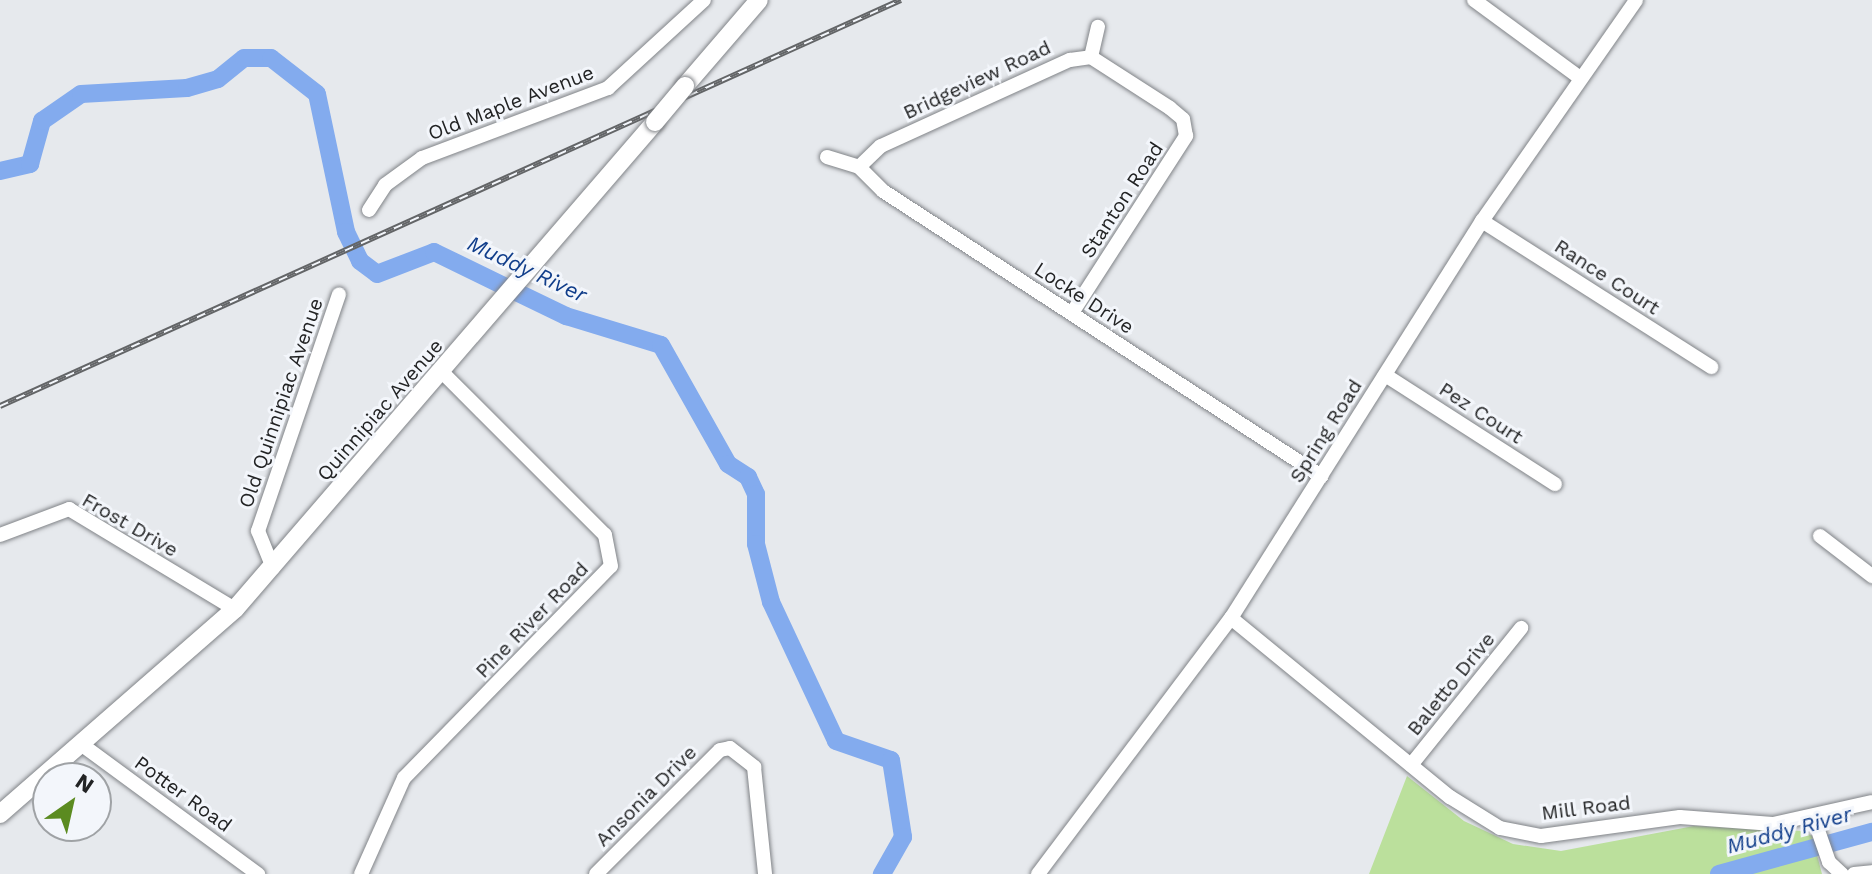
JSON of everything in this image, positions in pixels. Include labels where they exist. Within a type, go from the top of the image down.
[{"type":"main road","name":"Quinnipiac Avenue","points":[[0,814],[85,747],[235,609],[759,0]]},
{"type":"street","name":"Old Maple Avenue","points":[[369,210],[385,185],[422,158],[608,88],[704,0]]},
{"type":"street","points":[[1474,0],[1579,77]]},
{"type":"street","name":"Spring Road","points":[[1038,874],[1231,618],[1482,221],[1579,77],[1636,0]]},
{"type":"street","points":[[1091,57],[1098,27]]},
{"type":"street","name":"Bridgeview Road","points":[[859,167],[881,146],[1070,60],[1091,57]]},
{"type":"street","name":"Stanton Road","points":[[1072,313],[1186,136],[1183,119],[1170,108],[1091,57]]},
{"type":"street","name":"Locke Drive","points":[[827,157],[859,167],[883,191],[1321,476]]},
{"type":"street","name":"Rance Court","points":[[1482,221],[1711,367]]},
{"type":"street","name":"Old Quinnipiac Avenue","points":[[273,568],[258,531],[339,295]]},
{"type":"street","name":"Pine River Road","points":[[361,874],[404,778],[611,566],[605,535],[442,372]]},
{"type":"street","name":"Pez Court","points":[[1385,375],[1555,484]]},
{"type":"street","name":"Frost Drive","points":[[0,535],[69,509],[235,609]]},
{"type":"street","points":[[1820,536],[1872,576]]},
{"type":"street","name":"Mill Road","points":[[1231,618],[1479,818],[1541,836],[1680,817],[1773,824],[1872,802]]},
{"type":"street","name":"Baletto Drive","points":[[1411,765],[1521,628]]},
{"type":"street","name":"Potter Road","points":[[85,747],[258,874]]},
{"type":"street","name":"Ansonia Drive","points":[[596,874],[720,750],[730,748],[754,767],[765,874]]},
{"type":"street","points":[[1813,816],[1826,854],[1839,874]]},
{"type":"street","points":[[1854,874],[1872,872]]},
{"type":"green space","points":[[1407,776],[1464,821],[1513,844],[1561,851],[1694,826],[1803,831],[1812,836],[1822,874],[1369,874]]},
{"type":"waterway","name":"Muddy River","points":[[0,171],[30,164],[42,121],[81,94],[187,88],[218,79],[244,58],[271,58],[317,94],[346,232],[360,261],[377,274],[434,252],[566,316],[661,345],[728,464],[748,477],[756,494],[756,544],[771,602],[836,741],[891,760],[903,837],[882,874]]},
{"type":"waterway","name":"Muddy River","points":[[1719,874],[1872,832]]},
{"type":"railway","points":[[0,406],[901,0]]}]
